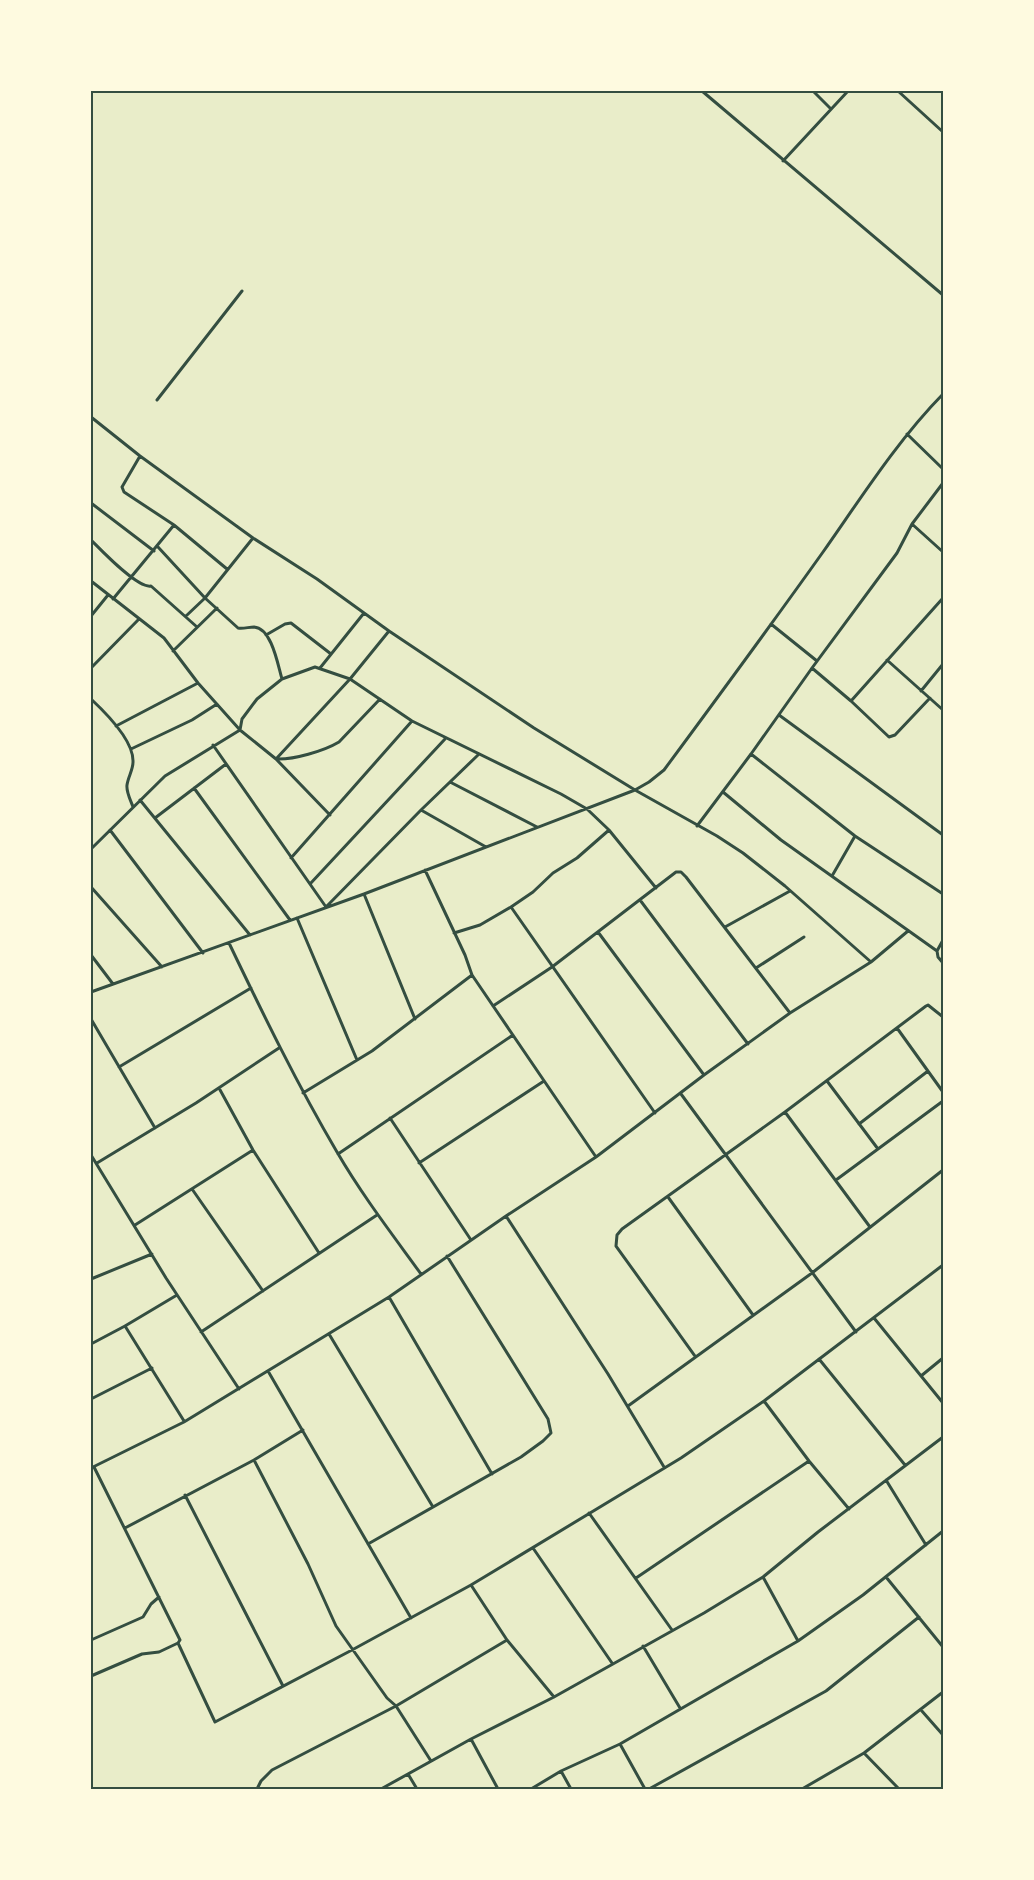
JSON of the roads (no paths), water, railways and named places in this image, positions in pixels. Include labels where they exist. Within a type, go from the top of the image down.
[{"type":"street","points":[[702,91],[943,295]]},
{"type":"street","points":[[813,91],[831,109]]},
{"type":"street","points":[[783,161],[848,91]]},
{"type":"street","points":[[898,91],[943,132]]},
{"type":"street","points":[[157,400],[242,292]]},
{"type":"street","points":[[91,992],[364,894],[587,809],[635,790],[649,782],[664,770],[907,434],[943,394]]},
{"type":"street","points":[[91,417],[140,456],[253,538],[317,579],[389,631],[534,728],[635,790],[743,852],[870,962]]},
{"type":"street","points":[[907,434],[943,469]]},
{"type":"street","points":[[140,456],[122,488],[123,490],[174,526],[227,569]]},
{"type":"street","points":[[697,826],[897,553],[912,524],[943,483]]},
{"type":"street","points":[[91,503],[98,506],[154,551]]},
{"type":"street","points":[[912,524],[943,552]]},
{"type":"street","points":[[113,599],[174,526]]},
{"type":"street","points":[[186,616],[205,598],[253,538]]},
{"type":"street","points":[[91,540],[132,577],[147,587],[151,586],[197,627]]},
{"type":"street","points":[[158,547],[205,598],[238,628],[255,627],[266,635],[273,646],[282,679]]},
{"type":"street","points":[[91,581],[164,638],[198,683],[240,730],[276,758],[330,815]]},
{"type":"street","points":[[91,616],[108,595]]},
{"type":"street","points":[[851,701],[943,598]]},
{"type":"street","points":[[173,651],[217,608]]},
{"type":"street","points":[[320,668],[364,612]]},
{"type":"street","points":[[91,668],[139,619]]},
{"type":"street","points":[[266,635],[285,624],[291,623],[331,654]]},
{"type":"street","points":[[771,624],[817,660]]},
{"type":"street","points":[[276,758],[350,679],[389,631]]},
{"type":"street","points":[[887,660],[943,710]]},
{"type":"street","points":[[921,691],[943,664]]},
{"type":"street","points":[[91,849],[165,776],[240,730],[242,719],[257,699],[282,679],[310,669],[320,668],[350,679],[412,721],[445,739],[567,797],[587,809],[609,830],[656,888]]},
{"type":"street","points":[[812,668],[890,737],[930,698]]},
{"type":"street","points":[[116,726],[198,683]]},
{"type":"street","points":[[91,699],[111,717],[131,749],[133,767],[127,784],[127,790],[133,807]]},
{"type":"street","points":[[276,758],[283,759],[331,747],[339,742],[380,700]]},
{"type":"street","points":[[131,749],[198,717],[217,704]]},
{"type":"street","points":[[779,715],[943,835]]},
{"type":"street","points":[[291,858],[412,721]]},
{"type":"street","points":[[310,884],[445,739]]},
{"type":"street","points":[[213,746],[326,907]]},
{"type":"street","points":[[326,907],[478,754]]},
{"type":"street","points":[[751,754],[855,836],[943,894]]},
{"type":"street","points":[[154,818],[226,764]]},
{"type":"street","points":[[450,782],[537,828]]},
{"type":"street","points":[[194,788],[290,920]]},
{"type":"street","points":[[723,792],[781,840],[937,951]]},
{"type":"street","points":[[140,800],[250,935]]},
{"type":"street","points":[[421,810],[486,847]]},
{"type":"street","points":[[110,830],[203,953]]},
{"type":"street","points":[[454,933],[480,925],[534,892],[553,873],[577,858],[609,830]]},
{"type":"street","points":[[832,876],[855,836]]},
{"type":"street","points":[[425,870],[465,955],[472,976],[596,1158]]},
{"type":"street","points":[[493,1006],[552,967],[676,872],[681,872],[686,876],[790,1013]]},
{"type":"street","points":[[91,887],[162,967]]},
{"type":"street","points":[[724,927],[790,891]]},
{"type":"street","points":[[364,894],[415,1019]]},
{"type":"street","points":[[640,900],[748,1044]]},
{"type":"street","points":[[511,907],[655,1113]]},
{"type":"street","points":[[297,918],[356,1060]]},
{"type":"street","points":[[908,931],[870,962],[790,1013],[704,1075],[596,1158],[506,1216],[389,1297],[184,1422],[93,1468],[180,1640],[178,1644],[215,1722],[471,1585],[664,1468],[764,1401],[943,1265]]},
{"type":"street","points":[[598,932],[704,1075]]},
{"type":"street","points":[[756,968],[804,937]]},
{"type":"street","points":[[943,940],[937,951],[938,957],[943,963]]},
{"type":"street","points":[[229,943],[279,1048],[338,1154],[377,1214],[421,1274]]},
{"type":"street","points":[[91,955],[112,984]]},
{"type":"street","points":[[303,1093],[372,1051],[472,976]]},
{"type":"street","points":[[120,1067],[250,988]]},
{"type":"street","points":[[695,1356],[616,1246],[617,1235],[622,1229],[785,1112],[928,1005],[943,1017]]},
{"type":"street","points":[[91,1019],[155,1128]]},
{"type":"street","points":[[897,1028],[943,1092]]},
{"type":"street","points":[[338,1154],[513,1035]]},
{"type":"street","points":[[97,1163],[279,1048]]},
{"type":"street","points":[[859,1124],[928,1071]]},
{"type":"street","points":[[419,1163],[544,1080]]},
{"type":"street","points":[[827,1081],[878,1149]]},
{"type":"street","points":[[218,1088],[253,1150],[319,1253]]},
{"type":"street","points":[[680,1094],[856,1332]]},
{"type":"street","points":[[836,1180],[943,1101]]},
{"type":"street","points":[[785,1112],[870,1227]]},
{"type":"street","points":[[390,1118],[471,1240]]},
{"type":"street","points":[[135,1225],[253,1150]]},
{"type":"street","points":[[91,1155],[201,1332],[239,1389]]},
{"type":"street","points":[[628,1406],[812,1273],[943,1170]]},
{"type":"street","points":[[192,1189],[263,1291]]},
{"type":"street","points":[[668,1197],[753,1315]]},
{"type":"street","points":[[201,1332],[377,1214]]},
{"type":"street","points":[[506,1216],[628,1406],[664,1468]]},
{"type":"street","points":[[91,1274],[92,1279],[152,1254]]},
{"type":"street","points":[[368,1544],[521,1457],[550,1435],[548,1419],[447,1256]]},
{"type":"street","points":[[91,1344],[178,1295]]},
{"type":"street","points":[[389,1297],[492,1474]]},
{"type":"street","points":[[874,1318],[943,1403]]},
{"type":"street","points":[[125,1326],[184,1422]]},
{"type":"street","points":[[329,1334],[433,1507]]},
{"type":"street","points":[[921,1376],[943,1358]]},
{"type":"street","points":[[819,1359],[905,1465]]},
{"type":"street","points":[[91,1399],[152,1368]]},
{"type":"street","points":[[268,1371],[410,1618]]},
{"type":"street","points":[[764,1401],[809,1461],[849,1509]]},
{"type":"street","points":[[125,1528],[254,1460],[303,1430]]},
{"type":"street","points":[[381,1789],[471,1739],[554,1697],[643,1646],[704,1614],[763,1577],[943,1437]]},
{"type":"street","points":[[254,1460],[308,1564],[336,1626],[387,1698],[396,1706],[432,1761]]},
{"type":"street","points":[[636,1578],[809,1461]]},
{"type":"street","points":[[886,1480],[926,1545]]},
{"type":"street","points":[[186,1495],[283,1686]]},
{"type":"street","points":[[589,1513],[672,1630]]},
{"type":"street","points":[[531,1789],[561,1771],[620,1744],[798,1641],[886,1577],[943,1531]]},
{"type":"street","points":[[939,1535],[943,1540]]},
{"type":"street","points":[[533,1548],[612,1664]]},
{"type":"street","points":[[763,1577],[798,1641]]},
{"type":"street","points":[[886,1577],[943,1647]]},
{"type":"street","points":[[471,1585],[507,1640],[554,1697]]},
{"type":"street","points":[[91,1640],[142,1616],[159,1597]]},
{"type":"street","points":[[620,1744],[647,1789],[826,1691],[919,1617]]},
{"type":"street","points":[[258,1789],[261,1781],[272,1770],[396,1706],[507,1640]]},
{"type":"street","points":[[91,1676],[142,1654],[159,1652],[178,1644]]},
{"type":"street","points":[[643,1646],[680,1708]]},
{"type":"street","points":[[802,1789],[864,1752],[943,1692]]},
{"type":"street","points":[[921,1710],[943,1735]]},
{"type":"street","points":[[471,1739],[498,1789]]},
{"type":"street","points":[[864,1752],[899,1789]]},
{"type":"street","points":[[561,1771],[571,1789]]},
{"type":"street","points":[[408,1774],[417,1789]]}]
